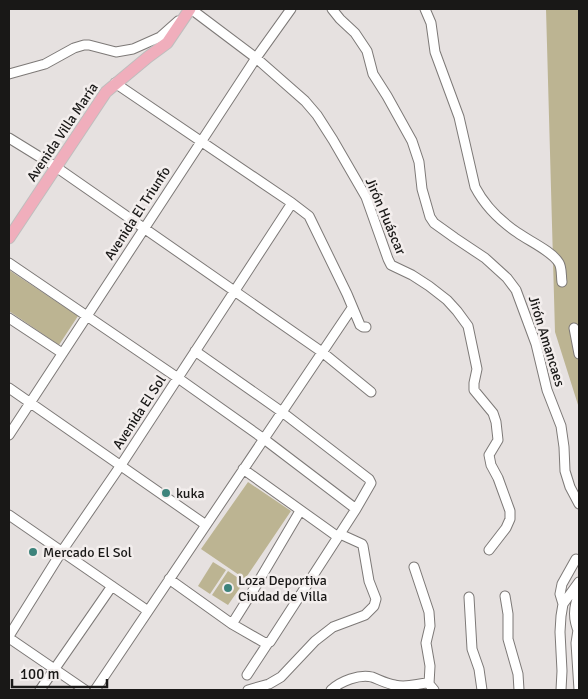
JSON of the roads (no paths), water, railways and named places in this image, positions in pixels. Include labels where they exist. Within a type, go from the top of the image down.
[{"type":"main road","name":"Avenida Villa María","points":[[9,238],[106,92],[168,43],[190,9]]},
{"type":"street","name":"Jirón Huáscar","points":[[190,9],[256,58],[305,101],[333,140],[366,197],[391,265],[412,275],[447,300],[468,326],[477,369],[474,390],[493,413],[496,422],[498,440],[489,455],[491,465],[498,478],[510,511],[510,519],[506,528],[489,550]]},
{"type":"street","points":[[9,74],[45,64],[74,48],[84,45],[116,52],[133,49],[160,38],[190,9]]},
{"type":"street","name":"Avenida El Triunfo","points":[[9,435],[256,58],[291,9]]},
{"type":"street","name":"Jirón Amancaes","points":[[332,9],[355,33],[367,51],[373,74],[412,141],[419,162],[422,189],[434,223],[485,258],[507,278],[516,290],[536,344],[547,390],[561,426],[565,470],[570,487],[579,504]]},
{"type":"street","points":[[425,9],[431,23],[434,52],[459,117],[475,187],[483,200],[501,220],[558,260],[561,267],[562,282]]},
{"type":"street","points":[[115,83],[309,216],[360,325],[366,326]]},
{"type":"street","points":[[9,138],[56,167],[322,352],[371,392]]},
{"type":"street","name":"Avenida El Sol","points":[[9,637],[62,551],[121,465],[292,203]]},
{"type":"street","points":[[9,263],[178,378],[264,439],[356,509]]},
{"type":"street","points":[[95,690],[352,308]]},
{"type":"street","points":[[9,318],[62,353]]},
{"type":"street","points":[[574,328],[579,354]]},
{"type":"street","points":[[195,351],[282,412],[370,479],[371,483],[339,536],[247,675]]},
{"type":"street","points":[[9,388],[206,525]]},
{"type":"street","points":[[243,469],[300,511],[339,536],[362,544],[368,581],[376,599],[374,606],[365,615],[333,627],[314,641],[281,677],[269,684],[248,690]]},
{"type":"street","points":[[232,624],[300,511]]},
{"type":"street","points":[[9,515],[148,611]]},
{"type":"street","points":[[561,690],[560,632],[563,604],[560,594],[562,584],[576,560]]},
{"type":"street","points":[[414,567],[429,612],[430,626],[426,643],[431,687]]},
{"type":"street","points":[[169,579],[232,624],[268,643]]},
{"type":"street","points":[[563,604],[579,582]]},
{"type":"street","points":[[40,690],[112,586]]},
{"type":"street","points":[[579,594],[574,608],[579,632],[576,643],[579,690]]},
{"type":"street","points":[[505,596],[508,614],[508,639],[518,674],[519,690]]},
{"type":"street","points":[[469,597],[472,649],[479,669],[482,690]]},
{"type":"street","points":[[9,637],[85,690]]},
{"type":"street","points":[[331,690],[340,684],[362,676],[396,686],[424,683],[431,687]]},
{"type":"place","name":"kuka","points":[[166,493]]},
{"type":"place","name":"Mercado El Sol","points":[[33,552]]},
{"type":"place","name":"Loza Deportiva Ciudad de Villa","points":[[228,588]]}]
